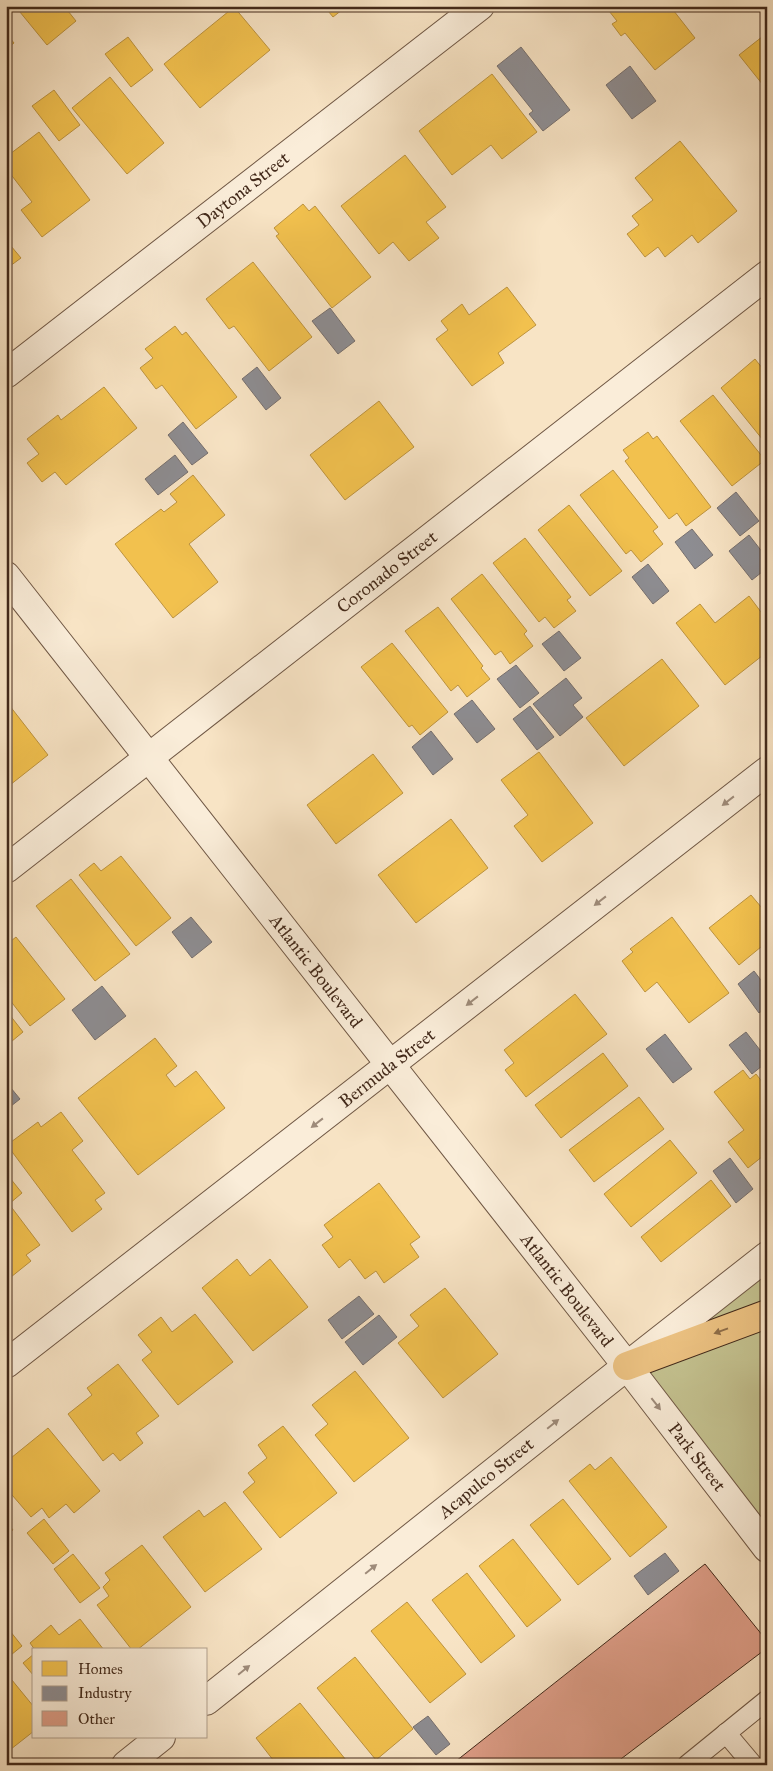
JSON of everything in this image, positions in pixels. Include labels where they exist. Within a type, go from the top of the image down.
[{"type":"highway","points":[[627,1366],[767,1314]]},
{"type":"street","name":"Daytona Street","points":[[6,374],[480,6]]},
{"type":"street","name":"Coronado Street","points":[[6,869],[767,275]]},
{"type":"street","name":"Atlantic Boulevard","points":[[6,576],[627,1366]]},
{"type":"street","name":"Bermuda Street","points":[[6,1364],[767,771]]},
{"type":"street","name":"Acapulco Street","points":[[208,1699],[767,1256]]},
{"type":"street","name":"Park Street","points":[[627,1366],[767,1548]]},
{"type":"street","points":[[126,1765],[160,1738]]},
{"type":"lane","points":[[687,1765],[767,1700]]},
{"type":"lane","points":[[726,1733],[752,1765]]},
{"type":"shaded area","points":[[767,1257],[767,1548],[627,1366]]},
{"type":"building: Homes","points":[[15,6],[64,6],[76,21],[47,45]]},
{"type":"building: Homes","points":[[324,6],[347,6],[333,17]]},
{"type":"building: Homes","points":[[605,6],[670,6],[695,38],[655,70],[625,33],[621,36],[612,24],[617,21]]},
{"type":"building: Homes","points":[[234,7],[270,50],[200,108],[164,64]]},
{"type":"building: Homes","points":[[6,33],[14,43],[6,49]]},
{"type":"building: Homes","points":[[767,33],[767,90],[739,55]]},
{"type":"building: Homes","points":[[128,37],[153,70],[131,87],[105,54]]},
{"type":"building: Homes","points":[[492,74],[537,132],[502,159],[491,145],[452,175],[419,131]]},
{"type":"building: Homes","points":[[110,77],[164,143],[127,174],[72,108]]},
{"type":"building: Homes","points":[[54,90],[80,125],[59,141],[32,106]]},
{"type":"building: Homes","points":[[39,132],[90,200],[42,237],[21,210],[32,202],[6,168],[6,157]]},
{"type":"building: Homes","points":[[680,141],[737,211],[698,243],[692,235],[665,257],[658,247],[645,257],[627,234],[639,225],[632,216],[653,200],[635,178]]},
{"type":"building: Homes","points":[[405,155],[446,207],[426,222],[439,238],[409,261],[393,242],[379,254],[341,206]]},
{"type":"building: Homes","points":[[303,204],[309,211],[315,206],[371,277],[332,308],[276,236],[279,234],[274,228]]},
{"type":"building: Homes","points":[[6,240],[21,258],[6,269]]},
{"type":"building: Homes","points":[[253,262],[312,337],[269,371],[234,326],[229,329],[206,299]]},
{"type":"building: Homes","points":[[507,287],[536,325],[498,353],[504,363],[472,386],[436,339],[448,330],[441,321],[462,304],[469,315]]},
{"type":"building: Homes","points":[[175,326],[182,335],[186,332],[237,397],[196,429],[162,385],[156,389],[140,368],[153,358],[145,349]]},
{"type":"building: Homes","points":[[755,359],[767,374],[767,445],[721,388]]},
{"type":"building: Homes","points":[[104,387],[137,428],[66,485],[55,472],[42,482],[27,463],[39,454],[27,439],[58,415],[61,420]]},
{"type":"building: Homes","points":[[713,395],[765,460],[732,486],[680,421]]},
{"type":"building: Homes","points":[[379,401],[414,447],[345,500],[310,455]]},
{"type":"building: Homes","points":[[648,432],[653,439],[657,436],[711,507],[686,526],[677,513],[669,519],[625,461],[629,458],[623,450]]},
{"type":"building: Homes","points":[[613,470],[658,527],[653,531],[663,544],[641,562],[631,550],[626,554],[580,495]]},
{"type":"building: Homes","points":[[193,475],[225,515],[189,544],[218,582],[173,618],[115,544],[161,509],[164,512],[177,502],[170,494]]},
{"type":"building: Homes","points":[[569,505],[622,571],[590,596],[538,530]]},
{"type":"building: Homes","points":[[525,538],[571,597],[567,600],[576,611],[554,628],[545,617],[539,622],[493,563]]},
{"type":"building: Homes","points":[[482,574],[527,631],[524,634],[533,646],[510,664],[501,651],[495,655],[451,599]]},
{"type":"building: Homes","points":[[749,596],[767,620],[767,652],[725,685],[676,623],[700,604],[715,623]]},
{"type":"building: Homes","points":[[438,607],[483,666],[481,668],[490,679],[467,697],[458,685],[451,691],[405,631]]},
{"type":"building: Homes","points":[[392,643],[448,712],[420,735],[412,725],[409,727],[361,667]]},
{"type":"building: Homes","points":[[662,659],[699,706],[624,766],[586,718]]},
{"type":"building: Homes","points":[[6,701],[48,755],[10,785],[6,780]]},
{"type":"building: Homes","points":[[539,752],[593,823],[542,862],[514,826],[528,815],[501,780]]},
{"type":"building: Homes","points":[[373,754],[403,793],[336,844],[307,805]]},
{"type":"building: Homes","points":[[451,819],[488,868],[416,923],[378,875]]},
{"type":"building: Homes","points":[[121,856],[171,918],[136,946],[79,875],[94,863],[101,871]]},
{"type":"building: Homes","points":[[71,879],[130,954],[95,981],[36,906]]},
{"type":"building: Homes","points":[[751,895],[767,914],[767,942],[739,965],[709,928]]},
{"type":"building: Homes","points":[[672,917],[729,993],[689,1023],[657,982],[645,992],[622,961],[633,952],[630,949]]},
{"type":"building: Homes","points":[[16,937],[65,999],[30,1026],[6,995],[6,945]]},
{"type":"building: Homes","points":[[575,994],[607,1034],[526,1097],[505,1070],[514,1063],[504,1050]]},
{"type":"building: Homes","points":[[6,1010],[23,1032],[6,1046]]},
{"type":"building: Homes","points":[[155,1038],[177,1066],[166,1075],[175,1087],[196,1071],[225,1108],[138,1175],[78,1098]]},
{"type":"building: Homes","points":[[603,1053],[628,1086],[561,1138],[535,1105]]},
{"type":"building: Homes","points":[[743,1070],[750,1079],[756,1074],[767,1088],[767,1161],[763,1156],[748,1168],[728,1142],[744,1130],[714,1092]]},
{"type":"building: Homes","points":[[639,1097],[664,1129],[594,1182],[569,1150]]},
{"type":"building: Homes","points":[[61,1112],[83,1141],[72,1150],[105,1193],[95,1200],[102,1209],[72,1232],[7,1145],[38,1122],[41,1127]]},
{"type":"building: Homes","points":[[670,1140],[697,1173],[631,1227],[604,1194]]},
{"type":"building: Homes","points":[[6,1173],[22,1193],[9,1204],[40,1245],[26,1255],[31,1261],[6,1281]]},
{"type":"building: Homes","points":[[711,1180],[731,1206],[661,1262],[641,1237]]},
{"type":"building: Homes","points":[[379,1183],[420,1237],[410,1244],[419,1257],[384,1283],[376,1271],[365,1279],[350,1259],[339,1268],[322,1245],[333,1237],[324,1225]]},
{"type":"building: Homes","points":[[237,1259],[250,1276],[270,1259],[308,1307],[253,1351],[202,1288]]},
{"type":"building: Homes","points":[[445,1288],[498,1354],[443,1398],[398,1343],[419,1326],[410,1315]]},
{"type":"building: Homes","points":[[195,1314],[233,1362],[178,1405],[142,1360],[152,1352],[138,1335],[161,1317],[172,1332]]},
{"type":"building: Homes","points":[[118,1364],[159,1416],[136,1433],[143,1443],[120,1461],[113,1453],[103,1461],[68,1414],[92,1395],[87,1388]]},
{"type":"building: Homes","points":[[355,1371],[409,1438],[354,1482],[315,1435],[328,1424],[312,1405]]},
{"type":"building: Homes","points":[[283,1426],[337,1493],[280,1538],[243,1492],[255,1482],[248,1473],[267,1458],[258,1445]]},
{"type":"building: Homes","points":[[48,1428],[100,1491],[74,1513],[66,1504],[49,1518],[42,1508],[31,1517],[6,1488],[6,1462]]},
{"type":"building: Homes","points":[[611,1457],[667,1527],[630,1557],[569,1481],[590,1464],[595,1470]]},
{"type":"building: Homes","points":[[563,1499],[611,1559],[578,1585],[530,1525]]},
{"type":"building: Homes","points":[[225,1502],[262,1549],[205,1592],[163,1537],[199,1510],[204,1517]]},
{"type":"building: Homes","points":[[44,1519],[69,1551],[53,1564],[27,1533]]},
{"type":"building: Homes","points":[[6,1521],[13,1530],[6,1536]]},
{"type":"building: Homes","points":[[513,1539],[561,1600],[527,1627],[479,1566]]},
{"type":"building: Homes","points":[[142,1545],[191,1607],[140,1648],[130,1648],[97,1605],[109,1596],[103,1587],[110,1580],[105,1573]]},
{"type":"building: Homes","points":[[73,1554],[100,1588],[80,1603],[54,1569]]},
{"type":"building: Homes","points":[[467,1573],[515,1636],[481,1663],[432,1600]]},
{"type":"building: Homes","points":[[407,1602],[466,1674],[430,1703],[371,1631]]},
{"type":"building: Homes","points":[[80,1619],[102,1648],[34,1648],[30,1643],[51,1625],[59,1635]]},
{"type":"building: Homes","points":[[6,1626],[22,1646],[6,1659]]},
{"type":"building: Homes","points":[[32,1656],[32,1674],[23,1663]]},
{"type":"building: Homes","points":[[355,1657],[413,1729],[376,1760],[317,1688]]},
{"type":"building: Homes","points":[[7,1674],[32,1705],[32,1733],[6,1753]]},
{"type":"building: Homes","points":[[300,1703],[350,1765],[277,1765],[256,1738]]},
{"type":"building: Homes","points":[[230,1759],[236,1765],[223,1765]]},
{"type":"building: Industry","points":[[521,47],[570,110],[543,131],[529,114],[533,111],[497,66]]},
{"type":"building: Industry","points":[[630,66],[656,101],[632,119],[606,85]]},
{"type":"building: Industry","points":[[330,308],[355,341],[338,354],[312,321]]},
{"type":"building: Industry","points":[[257,367],[281,398],[266,410],[242,379]]},
{"type":"building: Industry","points":[[183,422],[208,453],[192,465],[168,435]]},
{"type":"building: Industry","points":[[175,455],[188,472],[158,495],[145,479]]},
{"type":"building: Industry","points":[[736,492],[759,521],[740,536],[717,508]]},
{"type":"building: Industry","points":[[692,529],[713,555],[695,569],[675,542]]},
{"type":"building: Industry","points":[[749,535],[767,558],[767,568],[752,580],[729,551]]},
{"type":"building: Industry","points":[[648,564],[669,591],[653,604],[632,577]]},
{"type":"building: Industry","points":[[559,631],[581,658],[564,671],[542,644]]},
{"type":"building: Industry","points":[[516,665],[539,693],[520,708],[497,679]]},
{"type":"building: Industry","points":[[566,678],[582,698],[573,705],[583,717],[560,736],[533,704]]},
{"type":"building: Industry","points":[[472,700],[495,729],[477,743],[454,714]]},
{"type":"building: Industry","points":[[530,706],[554,737],[537,750],[513,719]]},
{"type":"building: Industry","points":[[431,731],[453,759],[433,775],[412,747]]},
{"type":"building: Industry","points":[[191,917],[212,942],[192,958],[172,932]]},
{"type":"building: Industry","points":[[754,971],[767,988],[767,1007],[759,1013],[738,984]]},
{"type":"building: Industry","points":[[102,986],[126,1016],[95,1040],[72,1010]]},
{"type":"building: Industry","points":[[746,1032],[767,1059],[767,1062],[752,1074],[729,1045]]},
{"type":"building: Industry","points":[[665,1034],[692,1069],[673,1083],[646,1049]]},
{"type":"building: Industry","points":[[6,1082],[20,1099],[6,1110]]},
{"type":"building: Industry","points":[[730,1158],[753,1189],[736,1203],[713,1171]]},
{"type":"building: Industry","points":[[359,1296],[374,1314],[342,1339],[328,1320]]},
{"type":"building: Industry","points":[[379,1315],[397,1337],[363,1365],[345,1342]]},
{"type":"building: Industry","points":[[665,1553],[679,1571],[648,1595],[634,1576]]},
{"type":"building: Industry","points":[[428,1716],[450,1744],[436,1755],[413,1727]]},
{"type":"building: Other","points":[[705,1564],[767,1641],[767,1648],[613,1765],[451,1765]]}]
